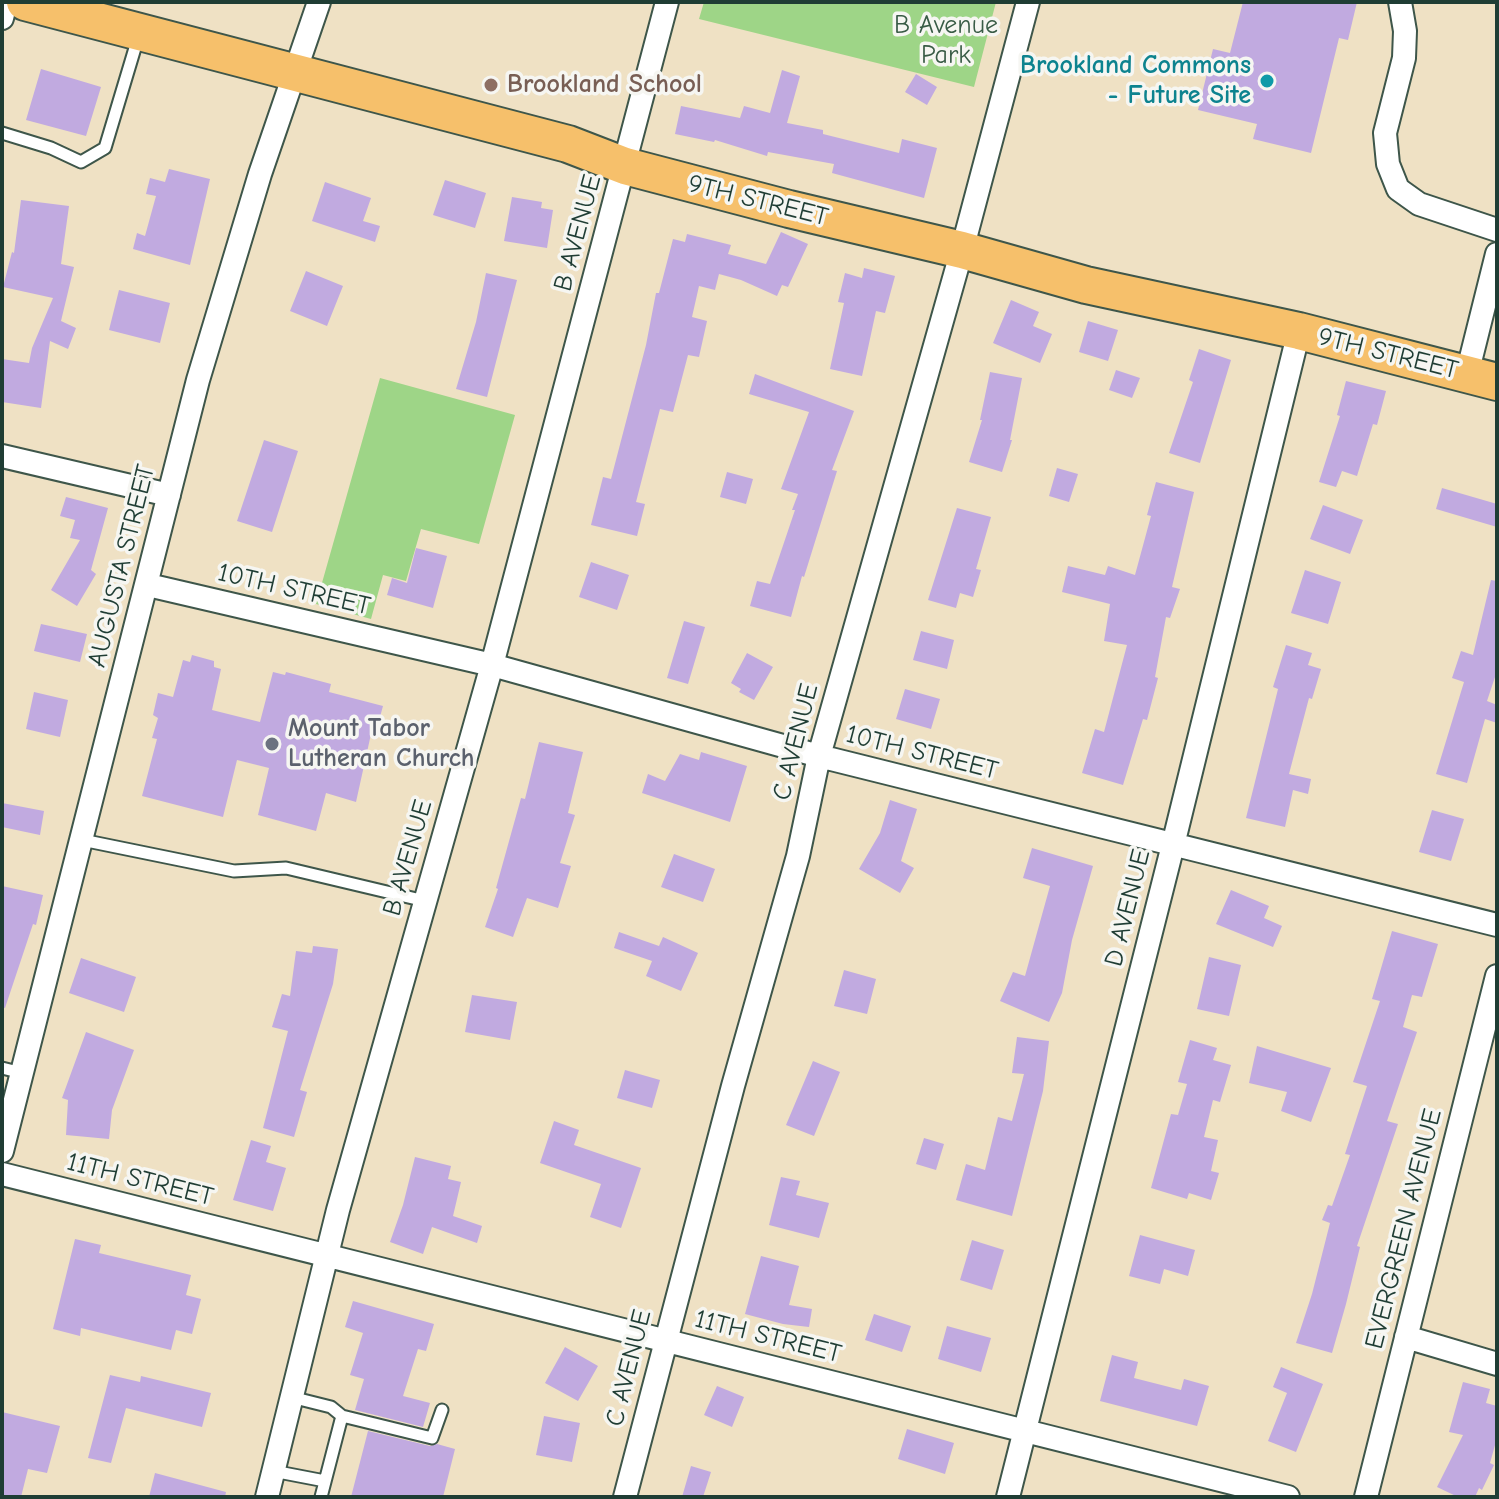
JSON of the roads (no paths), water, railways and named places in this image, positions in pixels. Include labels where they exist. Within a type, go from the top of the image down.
[{"type":"main road","name":"9TH STREET","points":[[25,2],[568,144],[625,166],[962,250],[1086,285],[1299,331],[1482,378]]},
{"type":"street","points":[[2,18],[6,2]]},
{"type":"street","name":"AUGUSTA STREET","points":[[2,1151],[12,1070],[82,840],[198,380],[293,74],[319,2]]},
{"type":"street","name":"B AVENUE","points":[[267,1497],[326,1255],[492,665],[667,2]]},
{"type":"street","name":"C AVENUE","points":[[625,1497],[664,1340],[798,856],[819,756],[962,250],[1028,2]]},
{"type":"street","points":[[1400,2],[1405,31],[1404,58],[1385,133],[1388,164],[1398,189],[1419,204],[1497,230]]},
{"type":"street","points":[[1482,378],[1497,254]]},
{"type":"street","name":"D AVENUE","points":[[1008,1497],[1299,331]]},
{"type":"street","points":[[2,456],[169,495]]},
{"type":"street","name":"10TH STREET","points":[[148,585],[492,665],[819,756],[1497,925]]},
{"type":"street","name":"EVERGREEN AVENUE","points":[[1366,1497],[1497,976]]},
{"type":"street","name":"11TH STREET","points":[[2,1174],[1288,1497]]},
{"type":"street","points":[[1406,1337],[1497,1364]]},
{"type":"lane","points":[[2,133],[51,148],[81,162],[105,148],[139,34]]},
{"type":"lane","points":[[82,840],[234,871],[286,868],[425,901]]},
{"type":"lane","points":[[290,1397],[331,1407],[342,1416],[432,1438],[442,1410]]},
{"type":"lane","points":[[321,1497],[342,1416]]},
{"type":"lane","points":[[273,1471],[325,1481]]},
{"type":"place","name":"Brookland Commons - Future Site","points":[[1267,81]]},
{"type":"place","name":"Brookland School","points":[[491,85]]},
{"type":"place","name":"Mount Tabor Lutheran Church","points":[[272,744]]},
{"type":"park label","name":"B Avenue Park","points":[[946,41]]}]
